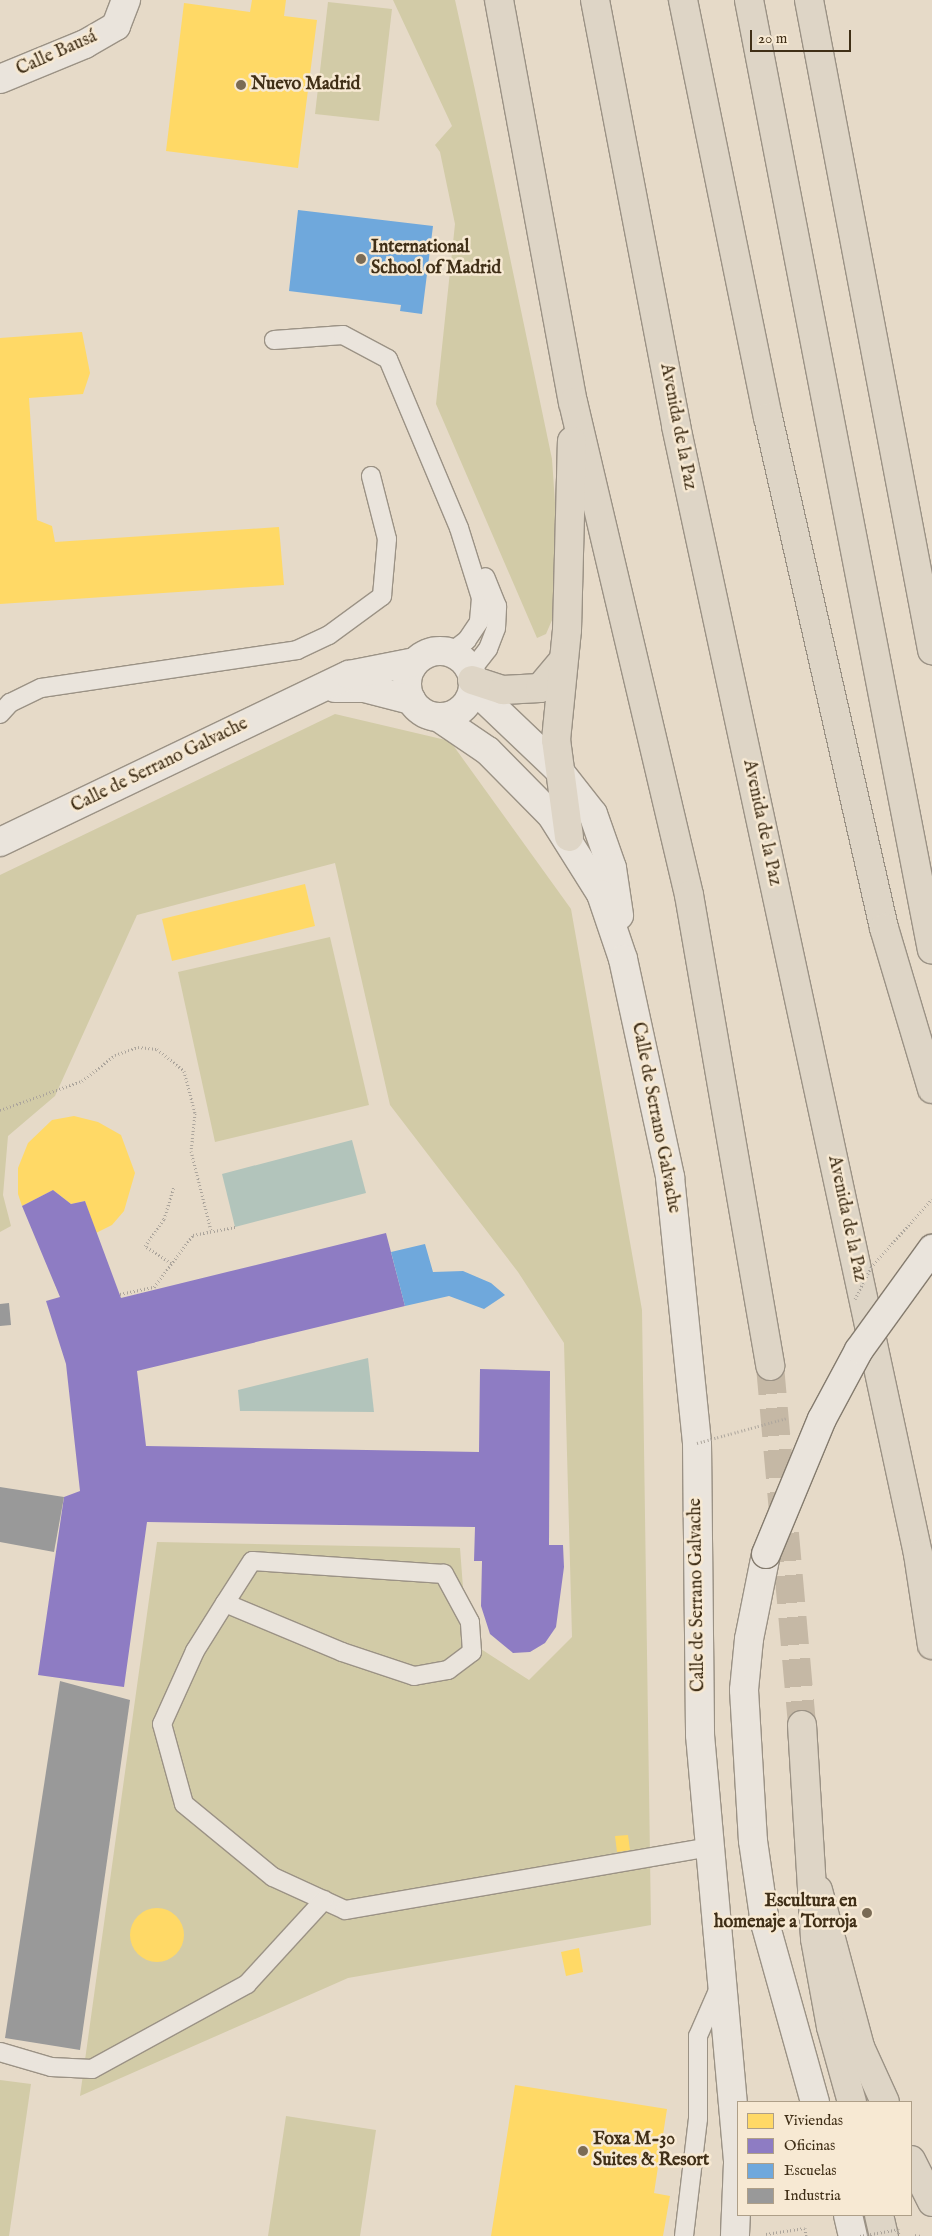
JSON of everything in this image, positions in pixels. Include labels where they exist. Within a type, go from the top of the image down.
[{"type":"main road","points":[[499,0],[572,402],[690,895],[770,1366]]},
{"type":"main road","name":"Avenida de la Paz","points":[[595,0],[676,426],[918,1554],[932,1645]]},
{"type":"main road","points":[[683,0],[768,417],[884,928],[932,1089]]},
{"type":"main road","points":[[748,0],[932,950]]},
{"type":"main road","points":[[809,0],[932,650]]},
{"type":"main road","points":[[568,837],[557,768],[572,402]]},
{"type":"main road","points":[[472,680],[503,690],[540,688],[562,662]]},
{"type":"main road","points":[[802,1725],[808,1852],[817,1949],[831,2027],[852,2101]]},
{"type":"main road","points":[[808,1852],[860,2046],[885,2101]]},
{"type":"main road","points":[[912,2162],[929,2197]]},
{"type":"main road","points":[[879,2216],[884,2236]]},
{"type":"street","name":"Calle Bausá","points":[[0,79],[85,44],[116,26],[126,0]]},
{"type":"street","points":[[431,652],[450,653],[472,680],[464,706],[438,717],[428,714],[411,700],[407,680],[415,662],[431,652]]},
{"type":"street","name":"Calle de Serrano Galvache","points":[[0,842],[349,674],[415,662]]},
{"type":"street","name":"Calle de Serrano Galvache","points":[[472,680],[557,768],[593,814],[603,837],[623,959],[670,1177],[696,1443],[700,1735],[708,1847],[723,1978],[737,2151]]},
{"type":"street","name":"Calle de Serrano Galvache","points":[[321,689],[364,688],[411,700]]},
{"type":"street","name":"Calle de Serrano Galvache","points":[[438,717],[470,735],[513,774],[568,837],[601,894],[623,959]]},
{"type":"street","points":[[815,2101],[765,1923],[752,1832],[744,1690],[749,1639],[766,1554],[822,1419],[860,1350],[932,1249]]},
{"type":"street","name":"Calle de Serrano Galvache","points":[[735,2236],[737,2187]]},
{"type":"street","points":[[848,2216],[852,2236]]},
{"type":"lane","points":[[274,340],[343,335],[388,359],[458,528],[497,606],[496,628],[488,649],[472,680]]},
{"type":"lane","points":[[0,714],[10,702],[41,688],[296,650],[330,635],[382,596],[387,539],[371,476]]},
{"type":"lane","points":[[450,653],[467,640],[479,622],[481,598],[458,528]]},
{"type":"lane","points":[[225,1603],[342,1652],[414,1676],[448,1670],[472,1652],[470,1622],[444,1574],[252,1561],[225,1603],[195,1651],[162,1724],[184,1804],[273,1877],[345,1910],[708,1847]]},
{"type":"lane","points":[[0,2052],[51,2067],[92,2069],[247,1984],[324,1900]]},
{"type":"lane","points":[[684,2236],[698,2119],[698,2036],[723,1978]]},
{"type":"path","points":[[0,1110],[82,1081],[115,1055],[138,1047],[157,1049],[184,1071],[195,1113],[191,1151],[211,1230]]},
{"type":"path","points":[[171,1263],[145,1246],[164,1219],[174,1187]]},
{"type":"path","points":[[853,1302],[871,1267],[932,1199]]},
{"type":"path","points":[[120,1294],[154,1287],[193,1235],[211,1230],[235,1227]]},
{"type":"path","points":[[696,1443],[794,1416]]},
{"type":"path","points":[[804,2228],[806,2236]]},
{"type":"path","points":[[860,2236],[898,2229],[899,2236]]},
{"type":"path","points":[[913,2236],[921,2236]]},
{"type":"shaded area","points":[[393,0],[455,0],[552,459],[560,576],[555,613],[546,634],[537,638],[436,404],[455,224],[440,152],[435,145],[452,126]]},
{"type":"shaded area","points":[[328,2],[392,9],[379,121],[315,114]]},
{"type":"shaded area","points":[[335,714],[450,741],[571,909],[642,1310],[651,1925],[348,1978],[80,2096],[157,1542],[460,1548],[467,1640],[529,1680],[572,1637],[564,1343],[518,1272],[390,1105],[335,863],[137,915],[55,1096],[8,1136],[3,1195],[11,1226],[0,1232],[0,875]]},
{"type":"shaded area","points":[[330,937],[369,1105],[215,1142],[178,972]]},
{"type":"shaded area","points":[[352,1140],[366,1193],[235,1227],[222,1174]]},
{"type":"shaded area","points":[[368,1358],[374,1412],[240,1411],[238,1390]]},
{"type":"shaded area","points":[[0,2080],[31,2084],[9,2236],[0,2236]]},
{"type":"shaded area","points":[[286,2116],[376,2130],[360,2236],[268,2236]]},
{"type":"building: Viviendas","name":"Nuevo Madrid","points":[[252,0],[286,0],[284,16],[317,20],[298,168],[166,151],[184,3],[250,12]]},
{"type":"building: Viviendas","points":[[82,332],[90,373],[83,394],[29,398],[37,520],[52,526],[55,542],[279,527],[284,585],[0,604],[0,338]]},
{"type":"building: Viviendas","points":[[305,884],[315,926],[172,961],[162,919]]},
{"type":"building: Viviendas","points":[[74,1116],[98,1122],[121,1135],[135,1173],[124,1211],[112,1225],[96,1233],[85,1201],[71,1204],[53,1190],[22,1206],[18,1194],[18,1168],[28,1143],[52,1120]]},
{"type":"building: Viviendas","points":[[628,1835],[630,1850],[617,1852],[615,1836]]},
{"type":"building: Viviendas","points":[[152,1908],[162,1908],[172,1912],[180,1920],[184,1935],[180,1950],[172,1958],[162,1962],[152,1962],[142,1958],[134,1950],[130,1940],[130,1930],[134,1920],[142,1912]]},
{"type":"building: Viviendas","points":[[579,1948],[583,1972],[566,1976],[561,1952]]},
{"type":"building: Viviendas","name":"Foxa M-30 Suites & Resort","points":[[515,2085],[667,2109],[654,2193],[670,2196],[663,2236],[491,2236]]},
{"type":"building: Oficinas","points":[[53,1190],[71,1204],[85,1201],[121,1298],[386,1233],[405,1306],[137,1371],[146,1446],[479,1452],[480,1369],[550,1371],[549,1545],[563,1545],[564,1567],[556,1627],[545,1643],[530,1652],[513,1653],[490,1634],[481,1606],[482,1561],[474,1561],[475,1527],[147,1522],[124,1687],[38,1675],[64,1497],[80,1491],[66,1364],[46,1301],[60,1297],[22,1206]]},
{"type":"building: Escuelas","name":"International School of Madrid","points":[[298,210],[433,226],[422,314],[400,311],[401,305],[289,291]]},
{"type":"building: Escuelas","points":[[425,1244],[433,1272],[463,1271],[491,1283],[505,1295],[484,1309],[449,1296],[405,1306],[391,1252]]},
{"type":"building: Industria","points":[[9,1303],[11,1325],[0,1326],[0,1304]]},
{"type":"building: Industria","points":[[0,1487],[64,1497],[54,1552],[0,1542]]},
{"type":"building: Industria","points":[[60,1681],[130,1700],[80,2050],[5,2038]]},
{"type":"tunnel","points":[[770,1366],[802,1725]]},
{"type":"place","name":"Nuevo Madrid","points":[[241,85]]},
{"type":"place","name":"International School of Madrid","points":[[361,259]]},
{"type":"place","name":"Escultura en homenaje a Torroja","points":[[867,1913]]},
{"type":"place","name":"Foxa M-30 Suites & Resort","points":[[583,2151]]}]
